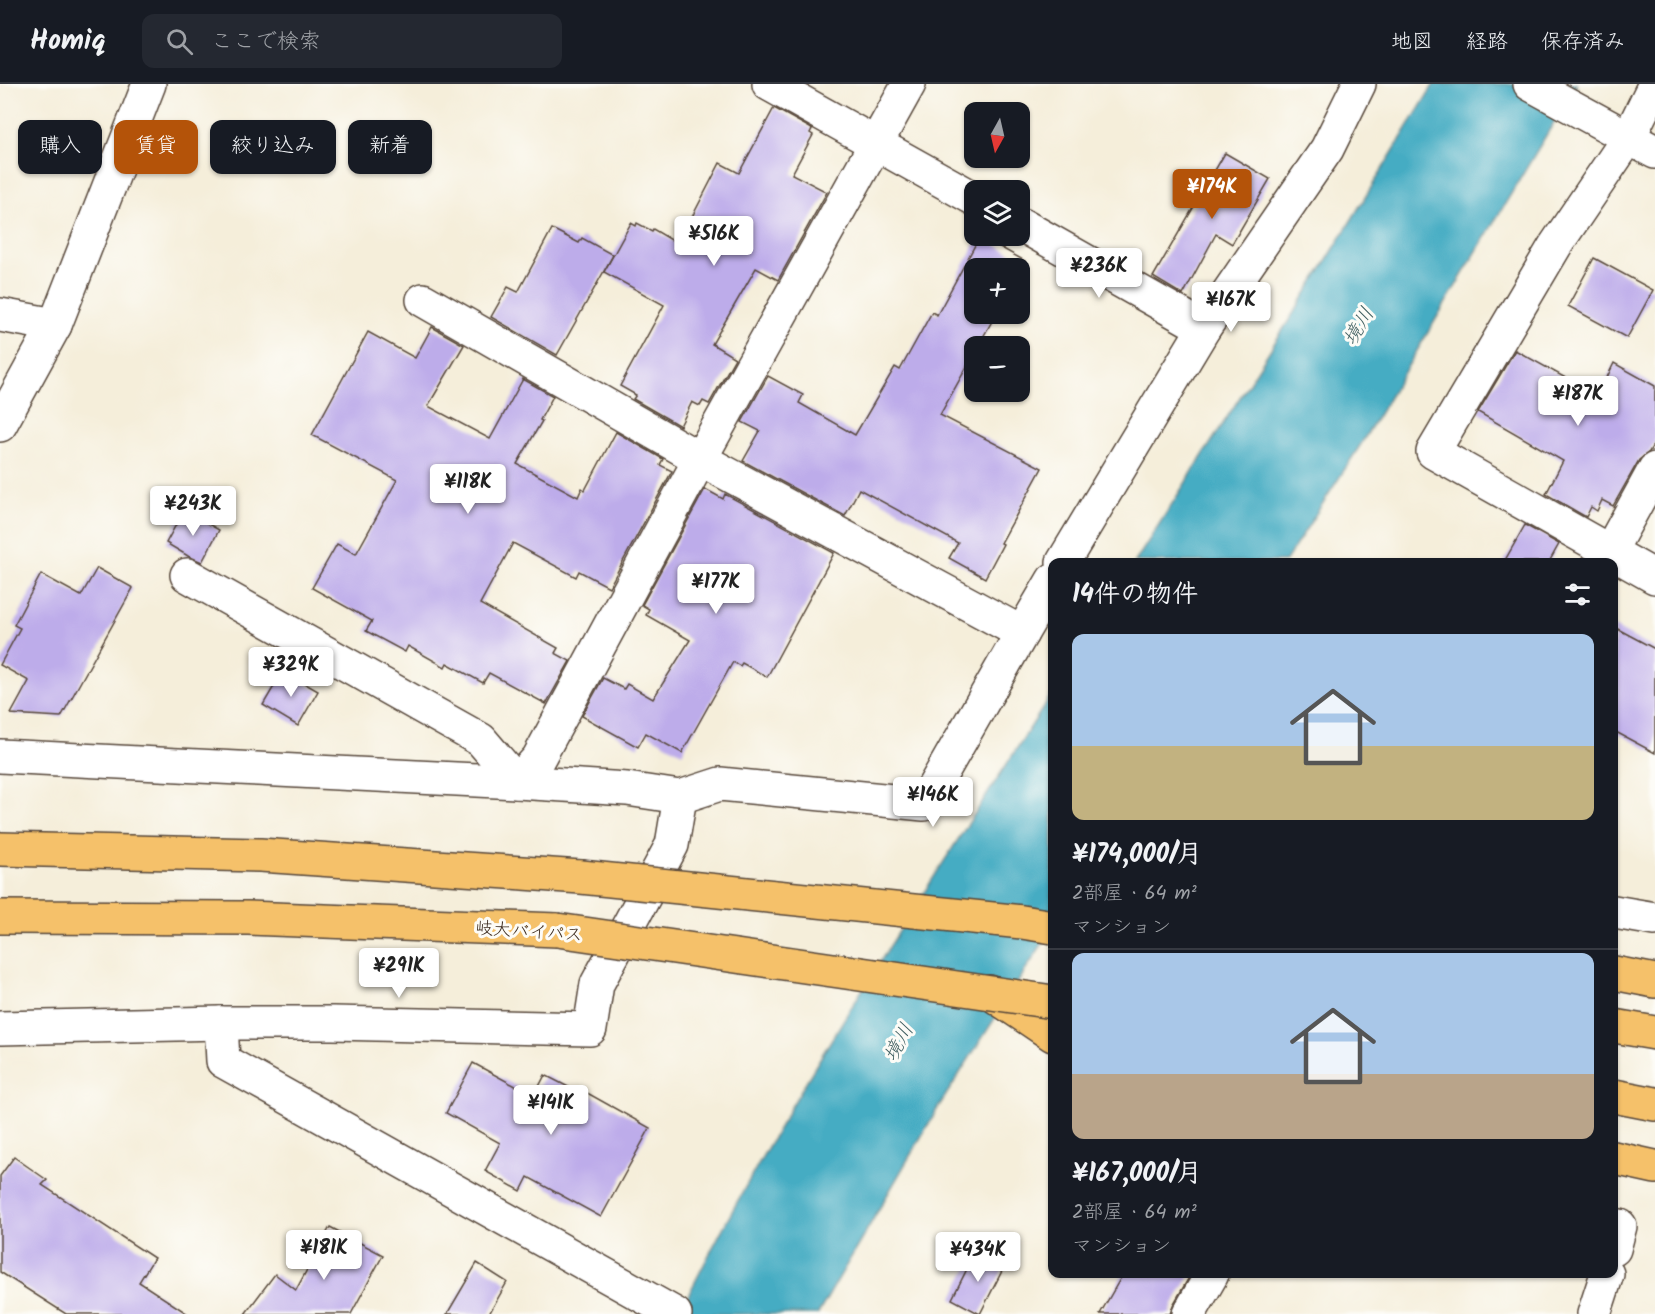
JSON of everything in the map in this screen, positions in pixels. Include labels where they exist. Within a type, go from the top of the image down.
[{"type":"highway","points":[[0,849],[260,855],[581,877],[1037,925]]},
{"type":"highway","name":"岐大バイパス","points":[[0,917],[248,918],[557,930],[1048,1001]]},
{"type":"highway","points":[[1618,974],[1655,981]]},
{"type":"highway","points":[[989,992],[1048,1032]]},
{"type":"highway","points":[[1618,1027],[1655,1033]]},
{"type":"highway","points":[[1618,1097],[1655,1104]]},
{"type":"highway","points":[[1618,1159],[1655,1167]]},
{"type":"street","points":[[0,425],[55,325],[149,84]]},
{"type":"street","points":[[768,84],[964,193]]},
{"type":"street","points":[[517,782],[538,759],[700,459],[909,84]]},
{"type":"street","points":[[1066,558],[1204,328],[1327,149],[1359,84]]},
{"type":"street","points":[[1530,84],[1630,138]]},
{"type":"street","points":[[1655,84],[1630,138],[1555,246],[1433,452],[1607,557],[1655,469]]},
{"type":"street","points":[[1030,231],[1204,328]]},
{"type":"street","points":[[423,300],[700,459],[1022,633]]},
{"type":"street","points":[[0,315],[55,325]]},
{"type":"street","points":[[1618,562],[1655,577]]},
{"type":"street","points":[[187,575],[481,740],[517,782]]},
{"type":"street","points":[[0,756],[76,762],[517,782],[627,789],[680,797],[720,784],[924,804],[1048,589]]},
{"type":"street","points":[[0,1028],[333,1023],[590,1029],[597,984],[672,845],[680,797]]},
{"type":"street","points":[[1618,913],[1655,919]]},
{"type":"street","points":[[221,1023],[223,1061],[672,1312]]},
{"type":"street","points":[[1189,1314],[1210,1278]]},
{"type":"street","points":[[1594,1314],[1606,1278]]},
{"type":"water","name":"境川","points":[[1434,84],[1577,84],[1361,444],[1288,558],[1138,558],[1321,270]]},
{"type":"water","name":"境川","points":[[1048,700],[1048,935],[939,1106],[818,1314],[679,1314],[764,1154],[905,921]]},
{"type":"building","points":[[774,108],[812,129],[810,133],[813,135],[792,174],[827,192],[778,280],[756,268],[712,344],[735,358],[709,404],[703,401],[700,406],[692,402],[680,426],[633,399],[636,395],[620,386],[664,305],[604,272],[631,223],[636,226],[637,223],[652,231],[653,229],[678,244],[720,163],[739,173]]},
{"type":"building","points":[[1225,153],[1270,179],[1232,244],[1216,234],[1183,295],[1153,277]]},
{"type":"building","points":[[552,229],[579,243],[582,238],[613,255],[557,355],[491,317],[508,287],[518,292]]},
{"type":"building","points":[[975,246],[998,246],[1020,258],[968,258]]},
{"type":"building","points":[[1594,258],[1653,290],[1627,338],[1568,306]]},
{"type":"building","points":[[964,265],[964,324],[990,324],[984,336],[964,336],[964,372],[940,415],[1042,468],[1001,543],[1003,544],[985,578],[949,558],[958,543],[859,489],[845,516],[743,461],[760,431],[742,422],[768,376],[803,395],[799,403],[855,435],[895,367],[900,370],[932,312],[937,315]]},
{"type":"building","points":[[432,327],[464,345],[428,406],[490,439],[523,379],[553,396],[540,420],[542,421],[517,464],[578,497],[582,488],[585,490],[616,432],[663,459],[660,465],[672,471],[609,587],[579,571],[576,577],[513,543],[480,604],[558,648],[555,653],[570,661],[546,704],[489,673],[483,683],[447,663],[445,667],[408,646],[405,652],[366,631],[372,621],[312,588],[337,544],[356,554],[397,480],[312,435],[368,332],[415,358]]},
{"type":"building","points":[[1515,350],[1598,396],[1614,363],[1655,386],[1655,442],[1649,452],[1639,460],[1613,506],[1602,500],[1597,511],[1591,507],[1586,517],[1546,494],[1563,461],[1478,412]]},
{"type":"building","points":[[705,489],[723,499],[725,494],[834,553],[767,677],[742,663],[740,666],[733,662],[682,753],[646,733],[638,747],[582,716],[603,678],[624,689],[627,684],[653,699],[690,640],[646,615],[649,609],[642,605]]},
{"type":"building","points":[[184,510],[219,530],[202,562],[166,543]]},
{"type":"building","points":[[1525,525],[1559,544],[1551,558],[1506,558]]},
{"type":"building","points":[[97,568],[133,588],[61,717],[11,714],[29,681],[0,665],[20,628],[14,625],[41,574],[81,596]]},
{"type":"building","points":[[1618,629],[1655,649],[1655,753],[1618,733]]},
{"type":"building","points":[[283,671],[318,691],[298,726],[263,705]]},
{"type":"building","points":[[473,1063],[534,1096],[545,1075],[580,1093],[582,1090],[650,1128],[601,1217],[528,1177],[521,1191],[485,1171],[500,1143],[446,1113]]},
{"type":"building","points":[[14,1157],[47,1180],[42,1185],[154,1258],[139,1282],[188,1314],[66,1314],[0,1272],[0,1176]]},
{"type":"building","points":[[330,1227],[383,1255],[351,1314],[245,1314],[275,1274],[296,1290]]},
{"type":"building","points":[[975,1253],[1004,1267],[980,1314],[952,1299]]},
{"type":"building","points":[[477,1263],[507,1282],[489,1314],[447,1314]]},
{"type":"building","points":[[1121,1278],[1189,1278],[1170,1314],[1100,1314]]}]
